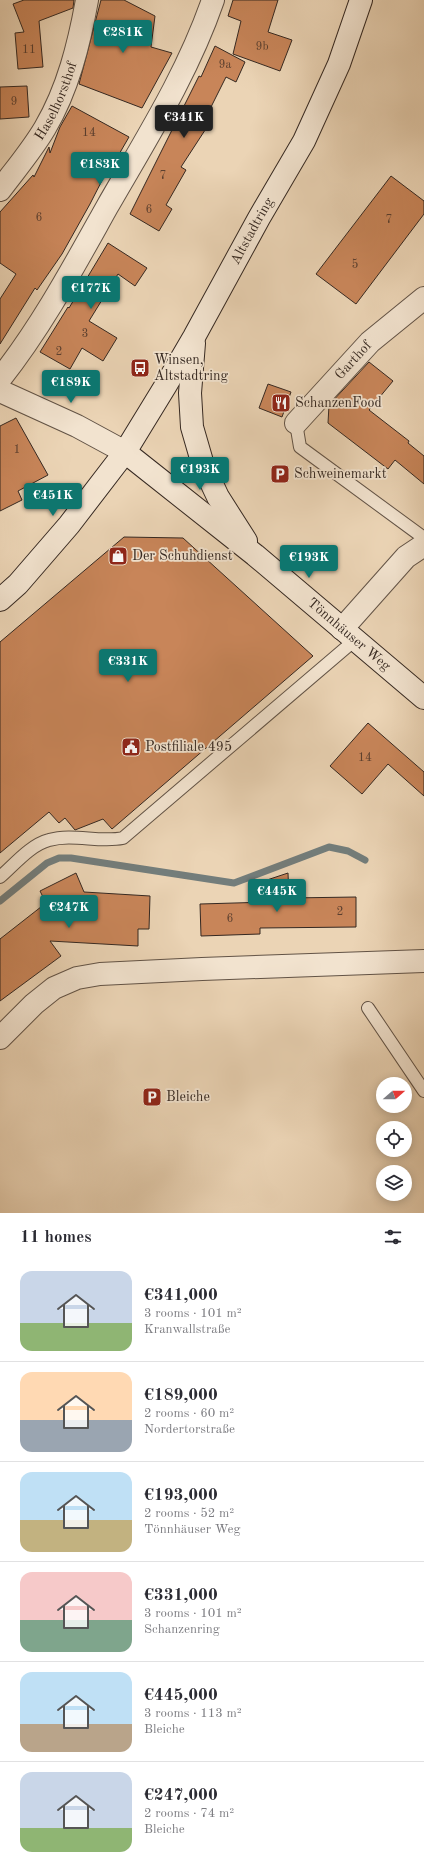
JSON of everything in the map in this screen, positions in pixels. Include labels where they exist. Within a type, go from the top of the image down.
[{"type":"street","name":"Haselhorsthof","points":[[0,190],[33,147],[46,126],[58,101],[76,51],[86,0]]},
{"type":"street","points":[[0,379],[20,354],[63,284],[157,120],[187,66],[213,0]]},
{"type":"street","name":"Altstadtring","points":[[0,600],[18,584],[69,525],[125,452],[194,337],[259,218],[304,141],[339,64],[361,0]]},
{"type":"street","name":"Garthof","points":[[296,423],[370,342],[424,298]]},
{"type":"street","name":"Tönnhäuser Weg","points":[[194,337],[190,393],[192,427],[203,465],[218,497],[255,555]]},
{"type":"street","name":"Tönnhäuser Weg","points":[[0,391],[77,426],[125,452],[255,555],[424,698]]},
{"type":"street","points":[[349,635],[406,557],[424,545]]},
{"type":"street","points":[[0,1038],[39,1000],[54,988],[77,978],[100,974],[202,969],[424,962]]},
{"type":"lane","name":"Garthof","points":[[296,423],[300,447],[424,538]]},
{"type":"lane","points":[[0,877],[35,847],[48,840],[65,838],[114,840],[123,838],[349,635]]},
{"type":"lane","points":[[368,1008],[424,1091]]},
{"type":"building","points":[[24,0],[74,0],[73,8],[39,21],[43,67],[18,69],[15,33],[24,32],[13,4]]},
{"type":"building","points":[[101,0],[124,0],[155,16],[151,47],[172,53],[142,108],[79,84]]},
{"type":"building","points":[[233,0],[278,0],[268,32],[292,40],[280,71],[233,54],[241,21],[228,16]]},
{"type":"building","points":[[215,46],[245,62],[236,82],[226,77],[204,121],[209,124],[181,167],[186,170],[166,205],[172,209],[159,231],[130,214],[199,76],[201,77]]},
{"type":"building","points":[[27,86],[29,117],[0,119],[0,87]]},
{"type":"building","points":[[72,106],[129,137],[118,156],[115,155],[62,254],[37,290],[35,288],[0,344],[0,299],[16,274],[0,263],[0,212],[33,175],[34,177],[49,147],[50,153],[60,127]]},
{"type":"building","points":[[391,176],[424,201],[424,214],[356,304],[316,274]]},
{"type":"building","points":[[108,243],[147,268],[135,286],[118,274],[89,321],[117,338],[103,361],[82,348],[70,369],[40,352],[68,307],[69,308]]},
{"type":"building","points":[[369,362],[393,381],[369,410],[409,441],[408,443],[424,456],[424,484],[395,460],[388,469],[328,423],[329,405]]},
{"type":"building","points":[[268,384],[291,392],[282,417],[259,408]]},
{"type":"building","points":[[16,418],[48,475],[18,491],[22,500],[0,511],[0,426]]},
{"type":"building","points":[[124,537],[183,538],[313,656],[112,829],[103,819],[75,830],[65,818],[59,823],[49,812],[0,853],[0,642]]},
{"type":"building","points":[[368,723],[424,772],[424,796],[388,764],[362,794],[330,766]]},
{"type":"building","points":[[76,873],[84,892],[150,896],[149,929],[138,929],[138,946],[50,941],[61,956],[0,1001],[0,939],[46,903],[40,891]]},
{"type":"building","points":[[288,873],[289,898],[356,897],[356,927],[260,928],[260,934],[201,936],[200,904],[269,902],[264,881]]},
{"type":"waterway","points":[[0,901],[47,863],[59,858],[71,858],[234,883],[329,847],[348,851],[365,860]]},
{"type":"place","name":"Winsen, Altstadtring","points":[[140,368]]},
{"type":"place","name":"SchanzenFood","points":[[281,403]]},
{"type":"place","name":"Schweinemarkt","points":[[280,474]]},
{"type":"place","name":"Der Schuhdienst","points":[[118,556]]},
{"type":"place","name":"Postfiliale 495","points":[[131,747]]},
{"type":"place","name":"Bleiche","points":[[152,1097]]}]
